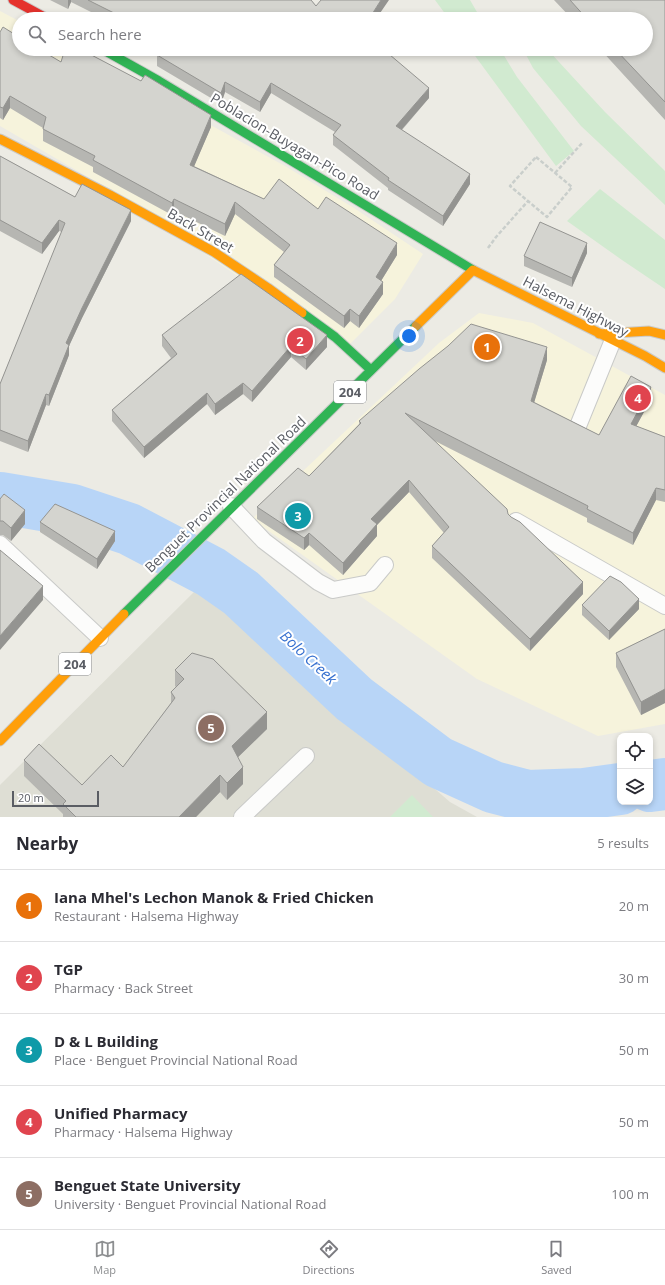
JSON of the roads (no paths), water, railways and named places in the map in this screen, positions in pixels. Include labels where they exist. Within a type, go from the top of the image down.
[{"type":"main road","points":[[13,0],[35,12]]},
{"type":"main road","name":"Poblacion-Buyagan-Pico Road","points":[[114,56],[159,81],[473,270]]},
{"type":"main road","name":"Back Street","points":[[0,139],[110,195],[214,252],[268,288],[335,338],[371,370]]},
{"type":"main road","name":"Halsema Highway","points":[[473,270],[665,368]]},
{"type":"main road","name":"Benguet Provincial National Road","points":[[0,741],[228,509],[473,270]]},
{"type":"main road","points":[[606,337],[649,331],[665,335]]},
{"type":"lane","points":[[578,426],[606,337]]},
{"type":"lane","points":[[228,509],[264,541],[318,582],[333,590],[370,582],[385,566]]},
{"type":"lane","points":[[516,521],[665,606]]},
{"type":"lane","points":[[0,544],[100,638]]},
{"type":"lane","points":[[242,817],[306,756]]},
{"type":"waterway","name":"Bolo Creek","points":[[0,498],[72,510],[129,529],[211,572],[241,593],[354,699],[438,762],[493,787],[527,796],[584,794],[617,789]]},
{"type":"waterway","name":"Bolo Creek","points":[[653,786],[665,784]]},
{"type":"place","name":"TGP","points":[[300,341]]},
{"type":"place","name":"Iana Mhel's Lechon Manok & Fried Chicken","points":[[487,347]]},
{"type":"place","name":"Unified Pharmacy","points":[[638,398]]},
{"type":"place","name":"D & L Building","points":[[298,516]]},
{"type":"place","name":"Benguet State University","points":[[211,728]]}]
